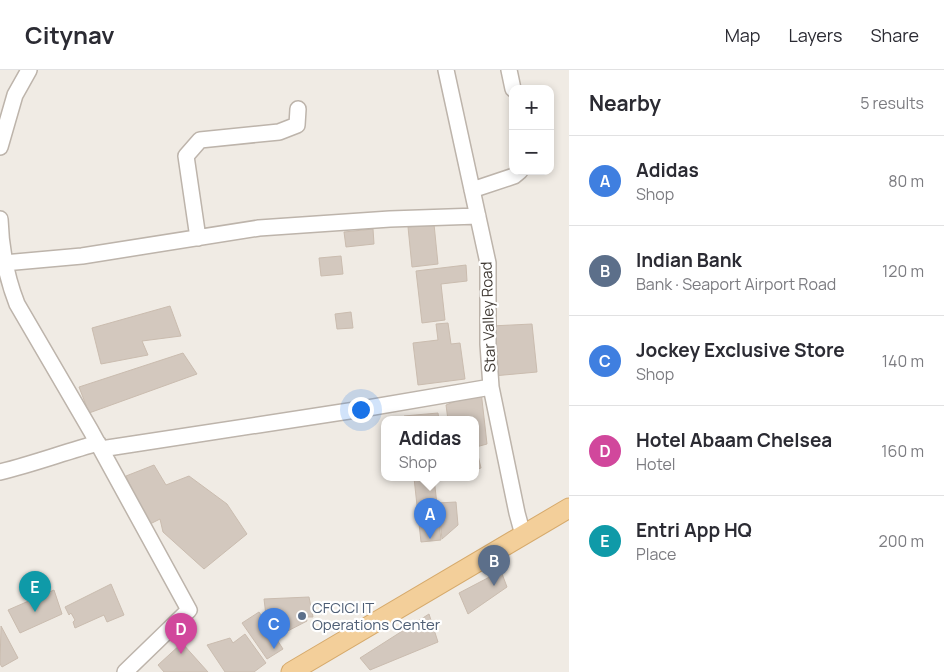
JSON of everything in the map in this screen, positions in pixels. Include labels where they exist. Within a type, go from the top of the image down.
[{"type":"main road","points":[[291,672],[569,508]]},
{"type":"street","points":[[0,147],[15,95],[29,70]]},
{"type":"street","name":"Star Valley Road","points":[[446,70],[488,263],[488,344],[491,387],[523,536]]},
{"type":"street","points":[[510,70],[512,85]]},
{"type":"street","points":[[198,238],[186,156],[200,140],[279,132],[297,125],[298,109]]},
{"type":"street","points":[[472,190],[515,175]]},
{"type":"street","points":[[4,263],[82,256],[269,228],[390,219],[478,216]]},
{"type":"street","points":[[0,219],[6,287],[99,446],[190,610],[125,672]]},
{"type":"street","points":[[0,472],[26,466],[54,456],[99,446],[362,409],[491,387]]},
{"type":"building","points":[[434,224],[438,264],[412,267],[408,227]]},
{"type":"building","points":[[373,229],[374,244],[346,247],[344,232]]},
{"type":"building","points":[[341,256],[343,274],[321,276],[319,258]]},
{"type":"building","points":[[466,265],[467,281],[441,284],[445,320],[422,323],[416,271]]},
{"type":"building","points":[[170,306],[181,336],[142,341],[148,355],[101,364],[92,328]]},
{"type":"building","points":[[351,312],[353,328],[337,329],[335,314]]},
{"type":"building","points":[[448,323],[451,344],[460,343],[465,379],[418,385],[413,343],[438,340],[436,324]]},
{"type":"building","points":[[532,324],[537,372],[493,376],[491,326]]},
{"type":"building","points":[[183,353],[197,374],[89,413],[79,387]]},
{"type":"building","points":[[481,391],[487,444],[479,446],[479,416],[447,416],[446,405]]},
{"type":"building","points":[[438,413],[438,416],[404,416]]},
{"type":"building","points":[[154,465],[166,485],[189,476],[227,504],[247,534],[204,569],[163,532],[160,519],[148,525],[126,476]]},
{"type":"building","points":[[414,481],[434,481],[441,540],[421,542]]},
{"type":"building","points":[[456,502],[458,525],[442,539],[438,503]]},
{"type":"building","points":[[501,571],[507,587],[468,614],[459,593]]},
{"type":"building","points":[[111,584],[124,615],[107,622],[104,615],[75,628],[73,622],[75,620],[71,613],[69,615],[65,607]]},
{"type":"building","points":[[54,590],[62,614],[20,633],[8,610]]},
{"type":"building","points":[[309,597],[313,617],[306,617],[307,621],[278,636],[273,624],[267,624],[264,599]]},
{"type":"building","points":[[259,612],[283,649],[267,659],[242,623]]},
{"type":"building","points":[[429,614],[438,642],[370,670],[360,658]]},
{"type":"building","points":[[1,626],[18,658],[2,667],[0,664]]},
{"type":"building","points":[[245,634],[266,663],[254,672],[225,672],[207,645],[230,638],[233,643]]},
{"type":"building","points":[[182,643],[208,672],[164,672],[158,665]]},
{"type":"place","name":"Adidas","points":[[430,539]]},
{"type":"place","name":"Indian Bank","points":[[494,586]]},
{"type":"place","name":"Entri App HQ","points":[[35,612]]},
{"type":"place","name":"CFCICI IT Operations Center","points":[[302,616]]},
{"type":"place","name":"Jockey Exclusive Store","points":[[274,649]]},
{"type":"place","name":"Hotel Abaam Chelsea","points":[[181,654]]}]
